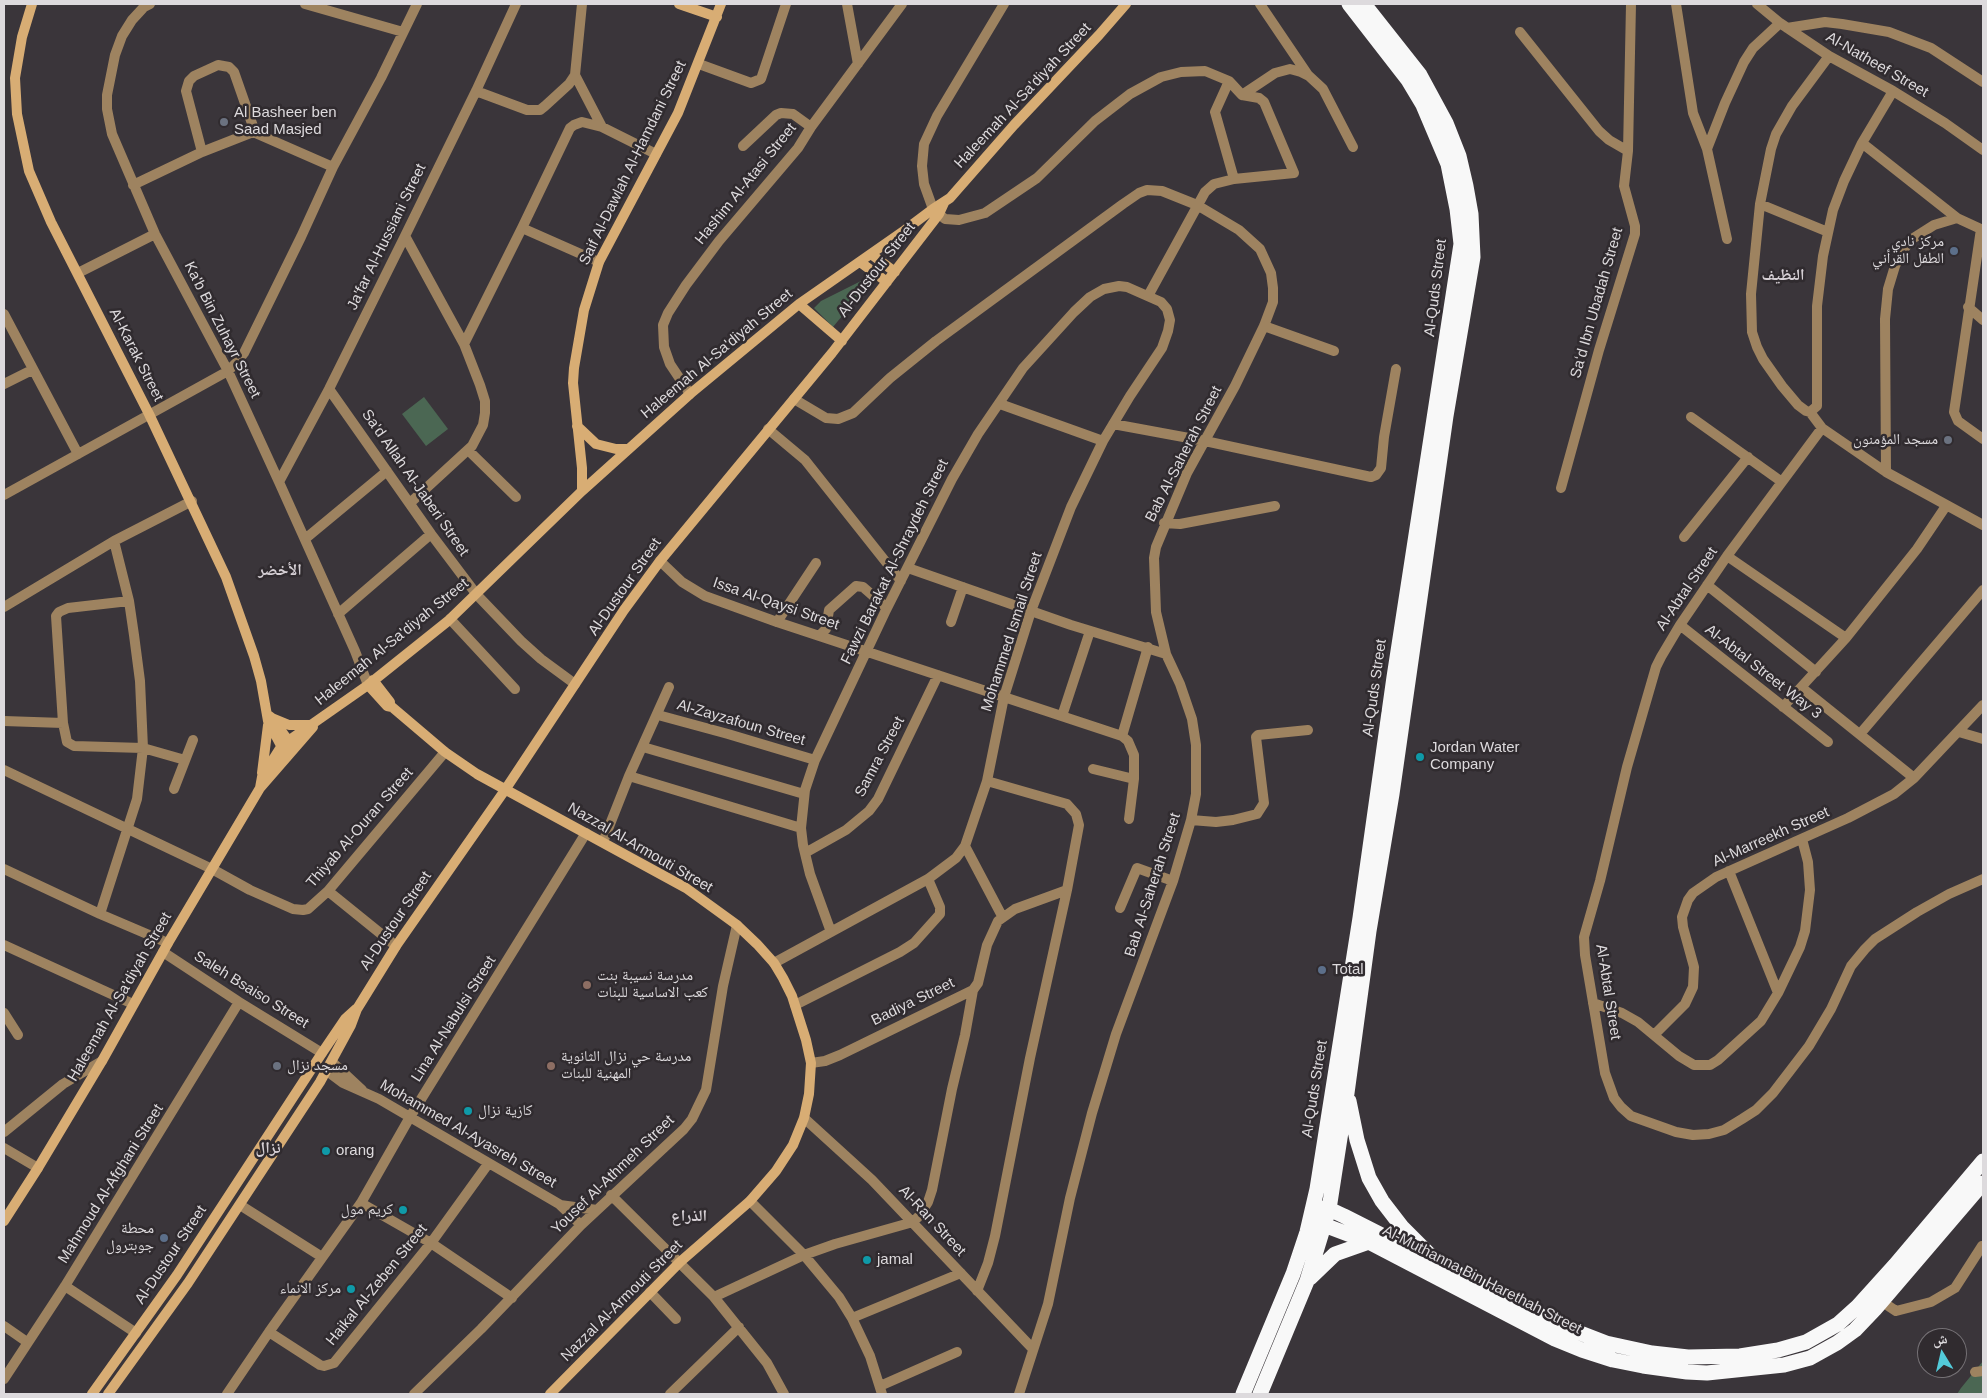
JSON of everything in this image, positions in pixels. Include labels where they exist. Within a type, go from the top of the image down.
[{"type":"highway","name":"Al-Quds Street","points":[[1244,1394],[1293,1274],[1311,1214],[1360,918],[1394,677],[1461,244],[1457,209],[1448,164],[1423,105],[1408,80],[1349,4]]},
{"type":"highway","name":"Al-Quds Street","points":[[1260,1394],[1307,1280],[1326,1225],[1329,1209],[1368,940],[1392,794],[1446,416],[1473,257],[1471,214],[1466,186],[1459,156],[1446,122],[1420,75],[1364,4]]},
{"type":"highway","points":[[1347,1093],[1357,1140],[1369,1178],[1382,1201],[1402,1227],[1442,1268]]},
{"type":"highway","name":"Al-Muthanna Bin Harethah Street","points":[[1311,1214],[1329,1209],[1442,1268],[1557,1324],[1606,1343],[1652,1353],[1688,1357],[1740,1356],[1778,1350],[1806,1342],[1838,1324],[1858,1306],[1983,1161]]},
{"type":"highway","name":"Al-Muthanna Bin Harethah Street","points":[[1311,1214],[1326,1225],[1369,1242],[1555,1339],[1582,1350],[1620,1361],[1687,1372],[1707,1373],[1784,1365],[1810,1358],[1837,1343],[1855,1330],[1983,1183]]},
{"type":"highway","points":[[1962,1206],[1983,1194]]},
{"type":"highway","points":[[1307,1280],[1335,1254],[1369,1242]]},
{"type":"street","name":"Al-Karak Street","points":[[32,4],[16,65],[15,94],[17,114],[29,171],[50,222],[78,273],[149,414],[192,501],[226,577],[242,619],[261,681],[269,718],[288,746],[287,757]]},
{"type":"street","points":[[305,4],[403,32]]},
{"type":"street","points":[[4,495],[228,371],[244,353],[301,238],[333,168],[381,78],[417,4]]},
{"type":"street","name":"Ja'far Al-Hussiani Street","points":[[279,482],[329,389],[405,236],[516,4]]},
{"type":"street","points":[[476,91],[534,111],[545,106],[569,84],[575,75],[582,4]]},
{"type":"street","points":[[678,4],[718,17]]},
{"type":"street","name":"Saif Al-Dawlah Al-Hamdani Street","points":[[582,491],[574,368],[584,310],[599,262],[678,113],[722,4]]},
{"type":"street","points":[[699,64],[751,83],[761,79],[786,4]]},
{"type":"street","points":[[847,4],[858,64]]},
{"type":"street","name":"Hashim Al-Atasi Street","points":[[690,394],[670,364],[664,347],[663,325],[668,313],[719,241],[784,167],[811,127],[902,4]]},
{"type":"street","points":[[1004,4],[937,116],[924,144],[922,166],[924,184],[936,212],[945,219],[960,220],[986,214],[1037,178],[1083,132],[1108,111],[1130,94],[1161,77],[1181,72],[1205,71],[1228,81],[1242,95],[1259,98],[1264,102],[1294,172],[1234,179],[1212,185],[1197,205],[1148,296]]},
{"type":"street","name":"Haleemah Al-Sa'diyah Street","points":[[944,203],[1126,4]]},
{"type":"street","points":[[1260,4],[1309,76],[1323,89],[1353,147]]},
{"type":"street","name":"Saʻd Ibn Ubadah Street","points":[[1561,488],[1599,350],[1634,234],[1635,226],[1624,186],[1628,151],[1631,4]]},
{"type":"street","points":[[1676,4],[1693,113],[1707,149],[1727,239]]},
{"type":"street","name":"Al-Natheef Street","points":[[1757,4],[1829,56],[1893,91],[1945,123],[1983,150]]},
{"type":"street","name":"Ka'b Bin Zuhayr Street","points":[[145,5],[122,36],[115,55],[107,95],[107,109],[112,134],[155,234],[228,371],[370,682]]},
{"type":"street","points":[[1707,149],[1724,103],[1744,62],[1754,48],[1784,25],[1824,22],[1889,32],[1932,48],[1983,82]]},
{"type":"street","points":[[1520,32],[1599,131],[1609,140],[1628,151]]},
{"type":"street","points":[[1829,56],[1792,106],[1776,134],[1767,165],[1760,204],[1750,316],[1752,332],[1763,359],[1782,386],[1798,405],[1808,411],[1822,428],[1886,472],[1983,525]]},
{"type":"street","points":[[202,152],[186,91],[189,81],[194,76],[218,66],[229,67],[234,72],[255,132]]},
{"type":"street","points":[[1242,95],[1274,73],[1283,70],[1295,70],[1309,76]]},
{"type":"street","points":[[575,75],[602,127]]},
{"type":"street","points":[[1228,81],[1215,112],[1234,179]]},
{"type":"street","points":[[1808,411],[1817,406],[1817,306],[1819,281],[1833,210],[1862,143],[1893,91]]},
{"type":"street","points":[[743,146],[776,115],[781,113],[793,114],[811,127]]},
{"type":"street","points":[[464,344],[570,128],[582,122],[602,127],[656,154]]},
{"type":"street","points":[[133,185],[202,152],[255,132],[333,168]]},
{"type":"street","points":[[1862,143],[1957,218],[1982,230],[1968,307],[1954,416],[1983,439]]},
{"type":"street","name":"Bab Al-Saherah Street","points":[[794,399],[826,418],[838,419],[853,413],[890,378],[936,341],[1139,193],[1154,190],[1197,205],[1239,230],[1253,242],[1266,258],[1271,273],[1274,288],[1273,302],[1264,326],[1235,386],[1187,473],[1164,523],[1156,547],[1154,558],[1156,612],[1166,654],[1192,719],[1196,745],[1196,794],[1191,820],[1173,881],[1104,1071],[1070,1198],[1048,1304],[1019,1394]]},
{"type":"street","name":"Al-Dustour Street","points":[[108,1394],[240,1205],[330,1066],[357,1009],[396,946],[505,790],[624,610],[660,561],[842,341],[895,272],[944,203]]},
{"type":"street","points":[[1760,204],[1828,232]]},
{"type":"street","name":"Haleemah Al-Sa'diyah Street","points":[[260,788],[262,777],[288,746],[314,723],[450,619],[477,595],[582,491],[690,394],[799,304],[936,212]]},
{"type":"street","points":[[1886,472],[1885,318],[1888,288],[1895,266],[1903,250],[1912,239],[1934,225],[1957,218]]},
{"type":"street","points":[[522,228],[599,262]]},
{"type":"street","points":[[78,273],[155,234]]},
{"type":"street","points":[[405,236],[464,344],[485,401],[485,413],[479,435],[468,450],[410,503]]},
{"type":"street","points":[[871,254],[895,272]]},
{"type":"street","points":[[860,262],[887,282]]},
{"type":"street","name":"Fawzi Barakat Al-Shraydeh Street","points":[[831,932],[810,874],[805,853],[801,828],[804,794],[814,760],[887,608],[952,479],[978,434],[1032,356],[1090,297],[1104,289],[1119,286],[1127,287],[1148,296]]},
{"type":"street","name":"Mohammed Ismail Street","points":[[774,963],[928,879],[956,858],[965,846],[987,781],[1004,697],[1031,611],[1071,507],[1103,441],[1162,348],[1168,331],[1170,320],[1167,310],[1161,302],[1148,296]]},
{"type":"street","points":[[799,304],[842,341]]},
{"type":"street","points":[[1968,307],[1983,320]]},
{"type":"street","points":[[4,314],[78,454]]},
{"type":"street","points":[[1264,326],[1334,351]]},
{"type":"street","points":[[4,384],[32,370]]},
{"type":"street","points":[[1113,424],[1205,441],[1364,475],[1376,475],[1381,468],[1384,437],[1396,370]]},
{"type":"street","name":"Sa'd Allah Al-Jaberi Street","points":[[329,389],[431,534],[477,595],[521,642],[575,684]]},
{"type":"street","points":[[1000,404],[1103,441]]},
{"type":"street","points":[[1691,417],[1782,482]]},
{"type":"street","points":[[577,426],[596,444],[616,449],[627,449]]},
{"type":"street","name":"Al-Abtal Street","points":[[1822,428],[1727,556],[1660,657],[1656,668],[1584,937],[1585,956],[1606,1072],[1612,1092],[1621,1107],[1631,1116],[1676,1132],[1694,1135],[1724,1130],[1756,1110],[1774,1093],[1809,1046],[1831,1009],[1851,966],[1870,944],[1917,912],[1983,879]]},
{"type":"street","points":[[768,430],[805,460],[901,581]]},
{"type":"street","points":[[468,450],[516,496]]},
{"type":"street","points":[[1684,537],[1748,457]]},
{"type":"street","points":[[305,539],[387,471]]},
{"type":"street","points":[[4,607],[114,541],[192,501]]},
{"type":"street","points":[[1164,523],[1185,524],[1275,506]]},
{"type":"street","points":[[1784,708],[1846,638],[1917,549],[1946,506]]},
{"type":"street","points":[[338,614],[431,534]]},
{"type":"street","points":[[100,914],[137,799],[143,748],[140,681],[129,600],[114,541]]},
{"type":"street","points":[[1727,556],[1846,638]]},
{"type":"street","name":"Issa Al-Qaysi Street","points":[[660,561],[682,582],[705,596],[777,622],[1122,736]]},
{"type":"street","points":[[777,622],[816,563]]},
{"type":"street","points":[[908,568],[1090,631],[1166,654]]},
{"type":"street","points":[[1707,585],[1816,672]]},
{"type":"street","points":[[819,636],[826,629],[830,610],[856,586],[863,587],[887,608]]},
{"type":"street","points":[[951,622],[963,587]]},
{"type":"street","points":[[1860,734],[1983,590]]},
{"type":"street","points":[[129,600],[68,608],[59,612],[56,616],[63,723],[67,742],[70,745],[143,748],[185,760]]},
{"type":"street","points":[[450,619],[515,689]]},
{"type":"street","name":"Al-Abtal Street Way 3","points":[[1680,626],[1828,742]]},
{"type":"street","points":[[1062,716],[1090,631]]},
{"type":"street","points":[[1129,820],[1134,780],[1134,755],[1128,741],[1122,736],[1148,647]]},
{"type":"street","name":"Samra Street","points":[[805,853],[846,830],[869,811],[878,799],[938,675]]},
{"type":"street","name":"Nazzal Al-Armouti Street","points":[[370,682],[380,699],[445,752],[477,774],[686,888],[737,925],[774,963],[795,1005],[806,1040],[811,1063],[809,1094],[804,1118],[793,1145],[780,1164],[750,1201],[680,1262],[550,1394]]},
{"type":"street","points":[[603,842],[629,776],[669,688]]},
{"type":"street","points":[[1802,688],[1914,778]]},
{"type":"street","name":"Al-Marreekh Street","points":[[1654,1035],[1685,1004],[1693,986],[1694,967],[1683,927],[1684,908],[1688,900],[1699,889],[1716,877],[1876,804],[1914,778],[1983,705]]},
{"type":"street","name":"Al-Zayzafoun Street","points":[[658,715],[814,760]]},
{"type":"street","points":[[262,777],[269,718],[295,726],[314,723]]},
{"type":"street","points":[[4,721],[63,723]]},
{"type":"street","points":[[1191,820],[1216,822],[1257,814],[1264,803],[1256,737],[1258,735],[1308,730]]},
{"type":"street","points":[[1959,732],[1983,739]]},
{"type":"street","points":[[174,789],[193,740]]},
{"type":"street","points":[[643,747],[804,794]]},
{"type":"street","name":"Thiyab Al-Ouran Street","points":[[4,770],[212,869],[250,890],[298,910],[308,909],[328,890],[445,752]]},
{"type":"street","name":"Haleemah Al-Sa'diyah Street","points":[[4,1221],[102,1060],[260,788],[287,757]]},
{"type":"street","points":[[1093,769],[1134,780]]},
{"type":"street","points":[[629,776],[801,828]]},
{"type":"street","points":[[977,1291],[988,1263],[995,1236],[1030,1058],[1068,890],[1079,825],[1076,814],[1067,804],[987,781]]},
{"type":"street","name":"Lina Al-Nabulsi Street","points":[[227,1394],[361,1203],[410,1117],[586,832]]},
{"type":"street","points":[[1593,1003],[1622,1013],[1638,1022],[1685,1060],[1694,1065],[1710,1065],[1718,1060],[1760,1021],[1778,993],[1800,947],[1809,907],[1808,862],[1802,839]]},
{"type":"street","points":[[965,846],[1002,916],[1015,909],[1068,890]]},
{"type":"street","points":[[1120,908],[1137,868],[1173,881]]},
{"type":"street","name":"Saleh Bsaiso Street","points":[[4,869],[166,947],[319,1057]]},
{"type":"street","points":[[1729,871],[1778,993]]},
{"type":"street","points":[[795,1005],[900,952],[914,943],[940,914],[940,907],[928,879]]},
{"type":"street","points":[[328,890],[396,946]]},
{"type":"street","name":"Badiya Street","points":[[811,1063],[825,1061],[840,1055],[973,990],[978,983],[992,931],[1002,916]]},
{"type":"street","name":"Yousef Al-Athmeh Street","points":[[414,1394],[512,1298],[581,1225],[684,1129],[700,1106],[706,1090],[723,986],[737,925]]},
{"type":"street","points":[[4,945],[133,1004]]},
{"type":"street","points":[[714,1297],[804,1255],[835,1244],[913,1222],[924,1209],[932,1190],[973,990]]},
{"type":"street","name":"Mahmoud Al-Afghani Street","points":[[4,1380],[27,1342],[66,1286],[240,1002]]},
{"type":"street","name":"Al-Dustour Street","points":[[92,1394],[177,1275],[345,1019],[357,1009]]},
{"type":"street","points":[[4,1013],[18,1035]]},
{"type":"street","name":"Mohammed Al-Ayasreh Street","points":[[319,1057],[330,1066],[343,1083],[362,1090],[559,1204],[581,1225]]},
{"type":"street","points":[[4,1132],[63,1084],[102,1060]]},
{"type":"street","name":"Al-Ran Street","points":[[804,1118],[872,1180],[1034,1349]]},
{"type":"street","points":[[4,1148],[38,1168]]},
{"type":"street","name":"Haikal Al-Zeben Street","points":[[269,1332],[320,1365],[324,1366],[334,1363],[431,1243],[488,1164]]},
{"type":"street","points":[[612,1196],[714,1297],[768,1363],[784,1394]]},
{"type":"street","points":[[750,1201],[804,1255],[839,1297],[852,1318],[870,1356],[881,1390],[957,1352]]},
{"type":"street","points":[[361,1203],[431,1243],[512,1298]]},
{"type":"street","name":"Mohammed Al-Ayasreh Street","points":[[559,1204],[586,1210],[597,1210]]},
{"type":"street","points":[[240,1205],[322,1257]]},
{"type":"street","points":[[1881,1301],[1896,1311],[1931,1302],[1955,1288],[1982,1246]]},
{"type":"street","points":[[852,1318],[960,1273]]},
{"type":"street","points":[[66,1286],[136,1333]]},
{"type":"street","points":[[650,1292],[676,1319]]},
{"type":"street","points":[[4,1326],[27,1342]]},
{"type":"street","points":[[676,1392],[739,1327]]},
{"type":"green space","points":[[865,279],[866,287],[833,327],[814,308],[821,301]]},
{"type":"green space","points":[[424,397],[448,429],[426,446],[402,414]]},
{"type":"green space","points":[[1983,1361],[1983,1394],[1957,1394],[1961,1388]]},
{"type":"place","name":"Al Basheer ben Saad Masjed","points":[[224,122]]},
{"type":"place","name":"مركز نادي الطفل القرأني","points":[[1954,251]]},
{"type":"place","name":"مسجد المؤمنون","points":[[1948,440]]},
{"type":"place","name":"Jordan Water Company","points":[[1420,757]]},
{"type":"place","name":"Total","points":[[1322,970]]},
{"type":"place","name":"مدرسة نسيبة بنت كعب الاساسية للبنات","points":[[587,985]]},
{"type":"place","name":"مسجد نزال","points":[[277,1066]]},
{"type":"place","name":"مدرسة حي نزال الثانوية المهنية للبنات","points":[[551,1066]]},
{"type":"place","name":"كازية نزال","points":[[468,1111]]},
{"type":"place","name":"orang","points":[[326,1151]]},
{"type":"place","name":"كريم مول","points":[[403,1210]]},
{"type":"place","name":"محطة جوبترول","points":[[164,1238]]},
{"type":"place","name":"jamal","points":[[867,1260]]},
{"type":"place","name":"مركز الانماء","points":[[351,1289]]},
{"type":"district","name":"النظيف","points":[[1783,276]]},
{"type":"district","name":"الأخضر","points":[[280,571]]},
{"type":"district","name":"نزال","points":[[268,1149]]},
{"type":"district","name":"الذراع","points":[[689,1217]]}]
